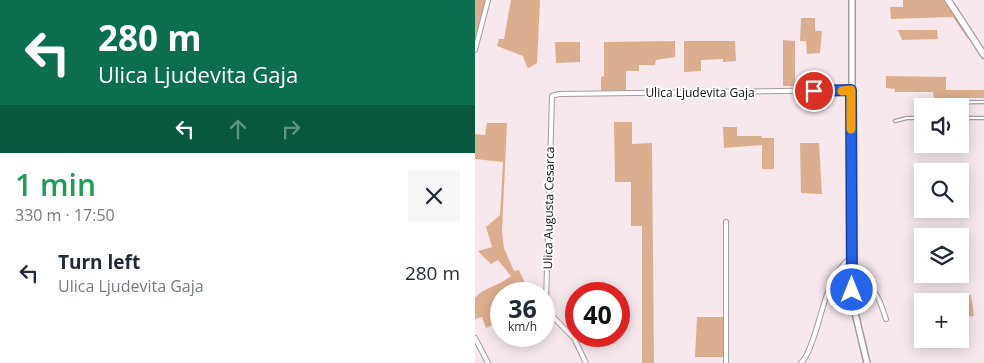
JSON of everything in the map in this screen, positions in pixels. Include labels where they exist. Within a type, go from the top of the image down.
[{"type":"main road","points":[[947,0],[984,55]]},
{"type":"street","points":[[475,50],[488,0]]},
{"type":"street","points":[[852,0],[852,300],[867,363]]},
{"type":"street","name":"Ulica Ljudevita Gaja","points":[[551,99],[552,96],[559,94],[851,90]]},
{"type":"street","name":"Ulica Augusta Cesarca","points":[[551,99],[546,302],[551,315],[574,338],[586,363]]},
{"type":"street","points":[[726,222],[726,363]]},
{"type":"street","points":[[801,363],[808,353],[819,327],[835,274],[852,257]]},
{"type":"street","points":[[852,279],[869,286],[879,298],[886,320]]},
{"type":"street","points":[[475,338],[488,363]]},
{"type":"lane","points":[[969,102],[984,102]]},
{"type":"lane","points":[[895,121],[914,118]]},
{"type":"lane","points":[[969,118],[984,118]]},
{"type":"shaded area","points":[[475,0],[486,0],[476,39],[475,39]]},
{"type":"shaded area","points":[[511,0],[540,0],[537,63],[529,68],[523,56],[497,46],[499,39],[504,39]]},
{"type":"shaded area","points":[[903,0],[945,0],[970,38],[968,39],[953,17],[891,19],[890,7],[903,7]]},
{"type":"shaded area","points":[[801,18],[815,18],[815,31],[822,31],[820,53],[807,54],[806,41],[800,41]]},
{"type":"shaded area","points":[[898,30],[937,30],[938,39],[902,40]]},
{"type":"shaded area","points":[[783,40],[795,41],[795,86],[783,86]]},
{"type":"shaded area","points":[[675,41],[675,57],[656,60],[655,65],[639,65],[639,71],[626,71],[626,90],[601,91],[601,77],[604,76],[604,42]]},
{"type":"shaded area","points":[[684,41],[735,41],[736,61],[723,62],[723,59],[701,60],[701,71],[684,72]]},
{"type":"shaded area","points":[[555,42],[580,42],[580,62],[556,63]]},
{"type":"shaded area","points":[[886,76],[946,77],[946,90],[984,90],[984,98],[934,98],[933,92],[895,92],[895,89],[886,88]]},
{"type":"shaded area","points":[[614,122],[632,122],[632,144],[652,143],[654,363],[642,363],[642,226],[631,226],[631,182],[615,182]]},
{"type":"shaded area","points":[[487,123],[507,123],[502,232],[504,248],[514,271],[519,270],[524,282],[502,282],[511,276],[498,260],[491,264],[478,251],[492,247],[486,227],[500,215],[503,162],[475,159],[475,134],[485,135]]},
{"type":"shaded area","points":[[723,127],[737,127],[737,136],[774,138],[774,169],[762,169],[762,145],[724,148]]},
{"type":"shaded area","points":[[800,143],[819,143],[822,194],[801,193]]},
{"type":"shaded area","points":[[490,288],[490,326],[486,328],[482,317],[475,319],[475,298]]},
{"type":"shaded area","points":[[969,295],[971,295],[974,316],[969,317]]},
{"type":"shaded area","points":[[697,317],[725,317],[725,357],[695,357]]},
{"type":"slow traffic","points":[[842,91],[851,90],[851,129]]},
{"type":"route","points":[[814,91],[851,90],[852,290]]}]
